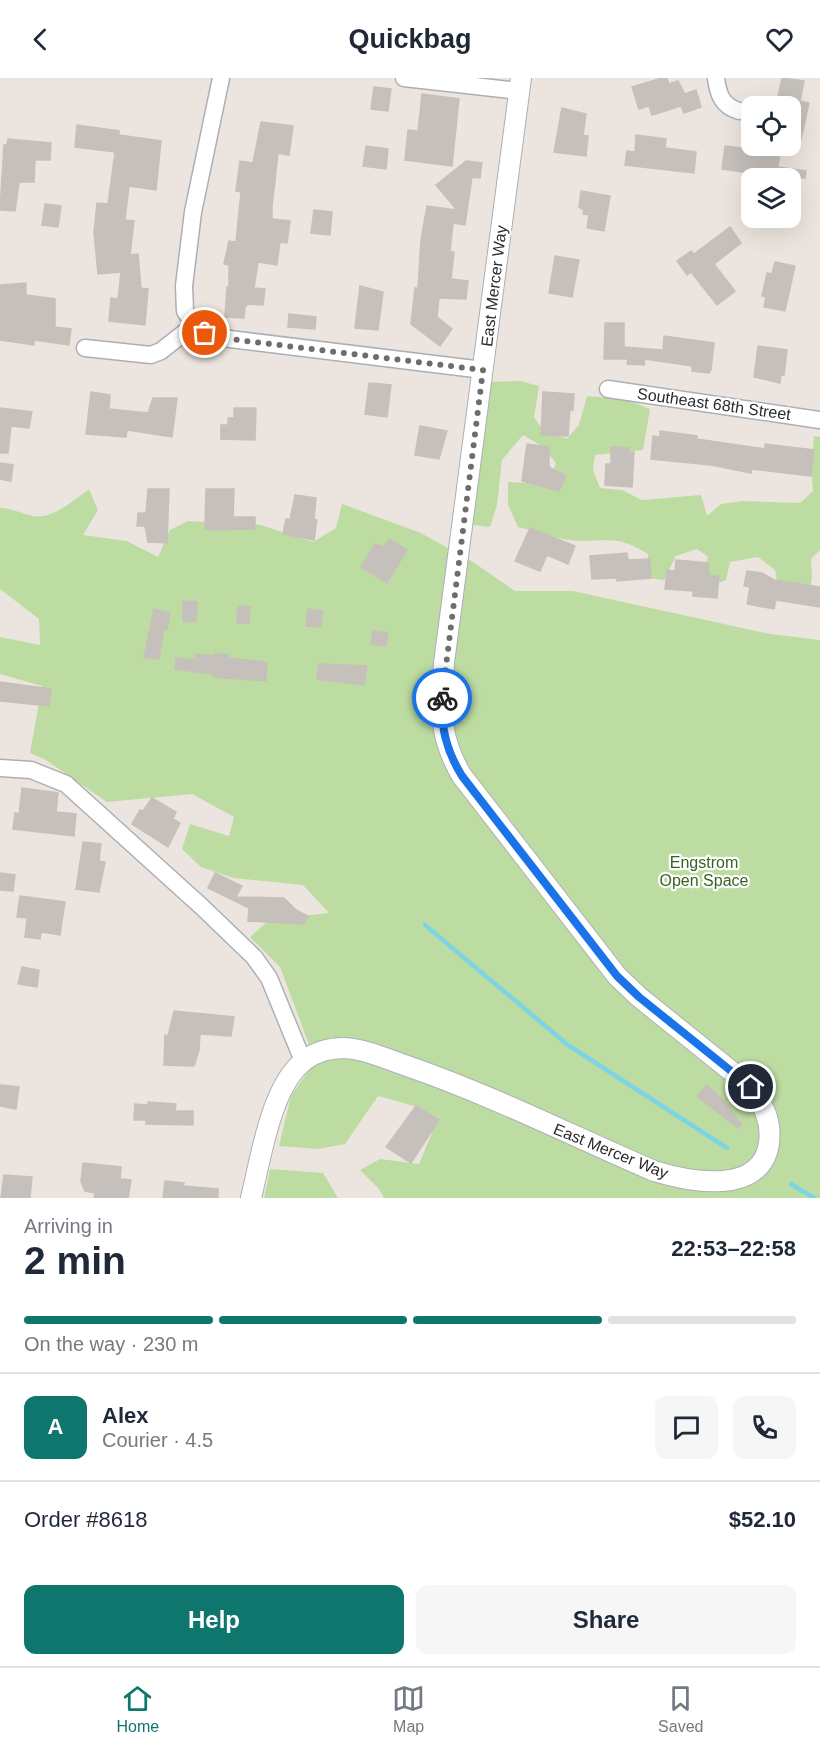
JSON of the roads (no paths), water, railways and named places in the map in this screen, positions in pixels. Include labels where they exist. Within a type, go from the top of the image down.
[{"type":"street","points":[[221,78],[194,212],[184,286],[185,311],[194,325],[205,333],[230,339],[483,370]]},
{"type":"street","points":[[404,78],[520,85]]},
{"type":"street","points":[[716,78],[720,98],[726,105],[739,111]]},
{"type":"street","name":"East Mercer Way","points":[[251,1198],[273,1114],[285,1084],[303,1061],[315,1053],[330,1049],[364,1052],[445,1079],[654,1171],[693,1181],[716,1181],[746,1176],[764,1162],[768,1149],[770,1123],[764,1106],[751,1087],[639,997],[617,976],[462,776],[445,741],[441,726],[444,663],[520,85]]},
{"type":"street","points":[[86,348],[151,355],[161,351],[194,325]]},
{"type":"street","name":"Southeast 68th Street","points":[[608,389],[820,420]]},
{"type":"street","points":[[0,768],[31,770],[66,784],[254,957],[269,978],[303,1061]]},
{"type":"waterway","points":[[425,925],[568,1045],[727,1148]]},
{"type":"waterway","points":[[791,1184],[814,1198]]},
{"type":"park label","name":"Engstrom Open Space","points":[[704,871]]}]
